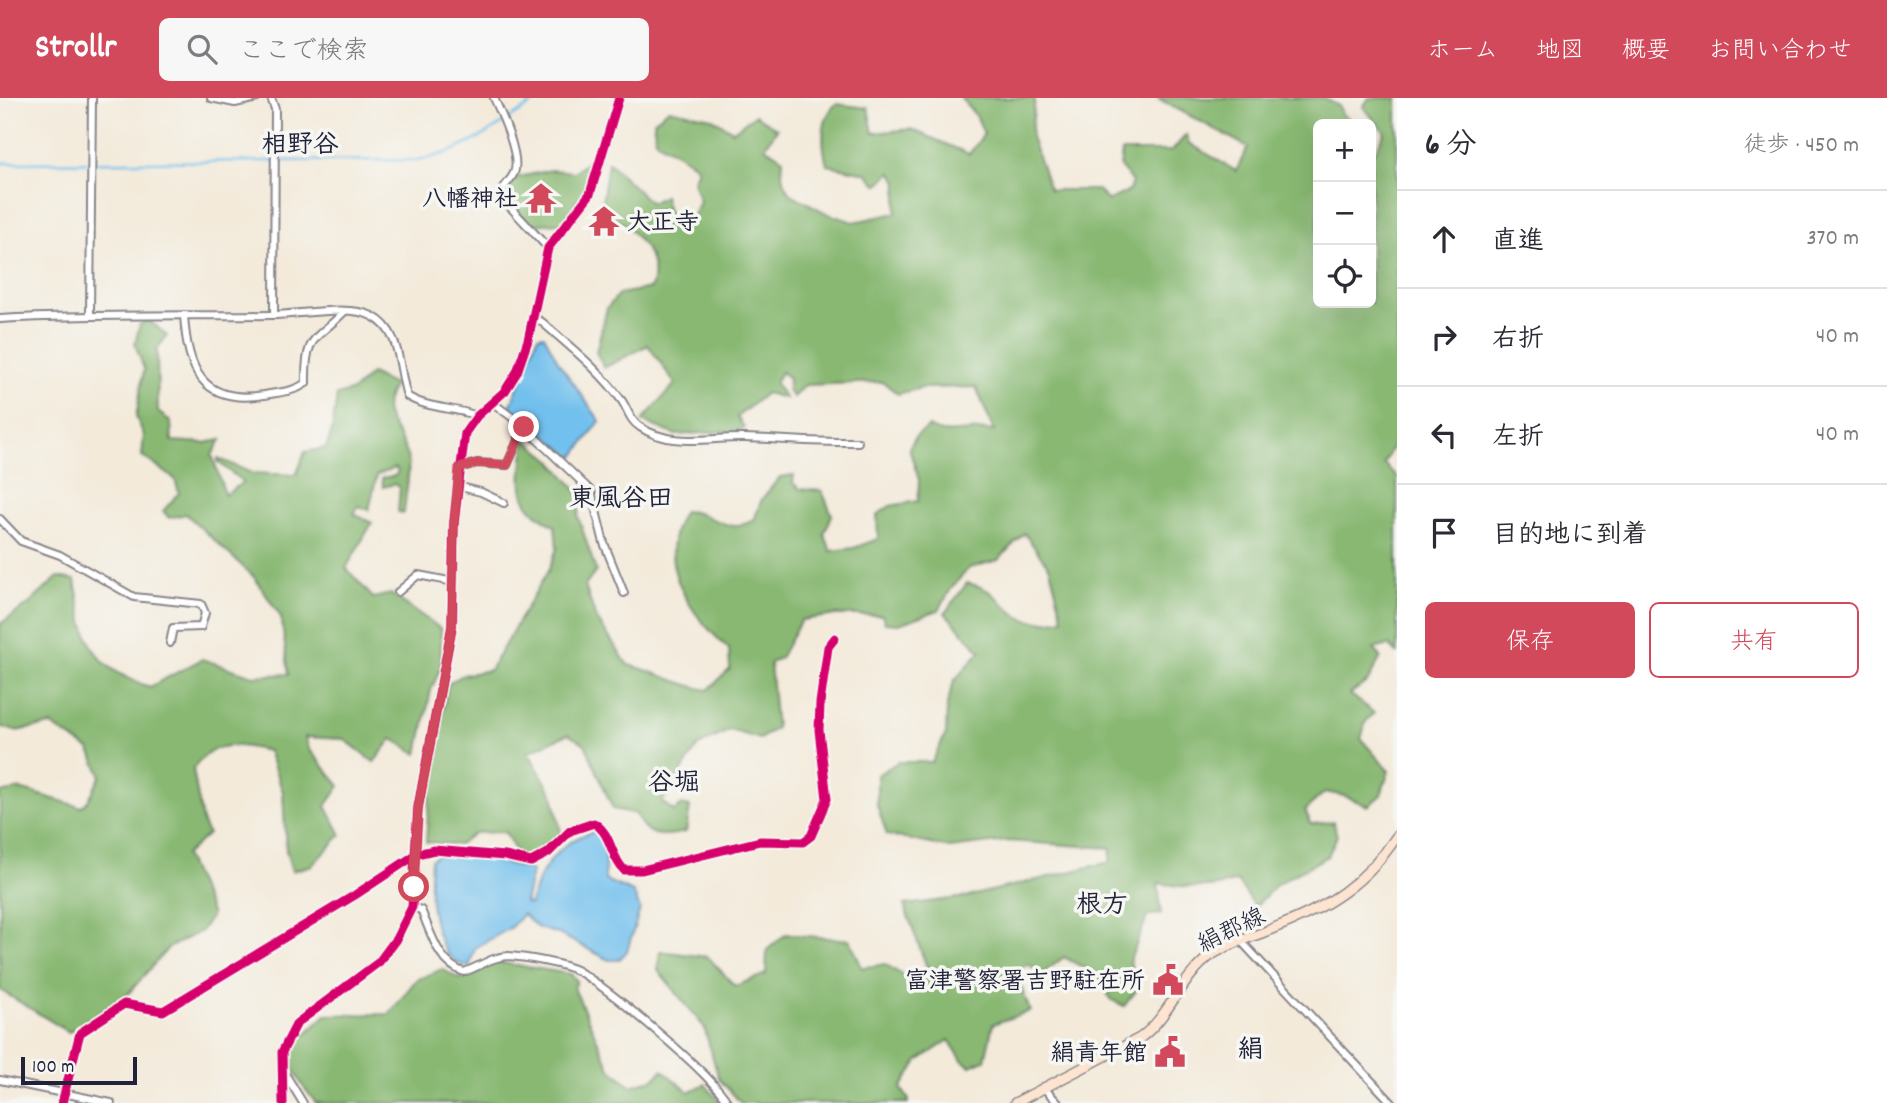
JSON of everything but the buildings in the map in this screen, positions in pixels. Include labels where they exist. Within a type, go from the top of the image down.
[{"type":"street","points":[[90,314],[92,98]]},
{"type":"street","points":[[211,98],[235,103],[257,98]]},
{"type":"street","points":[[271,98],[275,109],[276,167],[274,315]]},
{"type":"street","points":[[494,98],[515,158],[514,172],[502,186],[500,196],[548,248]]},
{"type":"street","points":[[283,1103],[282,1052],[297,1023],[379,962],[396,939],[412,907],[418,808],[437,695],[446,670],[454,582],[457,486],[465,433],[517,372],[533,317],[548,248],[590,194],[619,98]]},
{"type":"street","points":[[184,315],[186,345],[202,380],[209,388],[231,396],[259,396],[298,389],[306,383],[309,346],[317,332],[344,312]]},
{"type":"street","points":[[0,319],[90,314],[274,315],[344,312],[372,315],[394,338],[407,396],[419,402],[477,416]]},
{"type":"street","points":[[533,317],[592,367],[622,401],[638,426],[652,433],[694,440],[747,438],[808,443],[858,442]]},
{"type":"street","points":[[493,403],[524,427],[591,491],[604,543],[624,593]]},
{"type":"street","points":[[459,468],[477,463],[507,465],[524,427]]},
{"type":"street","points":[[457,486],[481,492],[503,503]]},
{"type":"street","points":[[0,519],[21,541],[60,555],[134,597],[201,604],[205,612],[201,627],[173,628],[170,643]]},
{"type":"street","points":[[398,592],[418,575],[454,582]]},
{"type":"street","points":[[62,1103],[80,1032],[124,1004],[163,1011],[355,895],[417,854],[434,850],[505,856],[531,862],[548,853],[570,831],[594,823],[611,842],[624,870],[642,870],[760,841],[803,842],[811,836],[827,799],[820,717],[824,666],[828,647],[835,638]]},
{"type":"street","name":"絹郡線","points":[[1015,1103],[1150,1030],[1201,964],[1212,955],[1314,912],[1372,871],[1397,836]]},
{"type":"street","points":[[412,907],[421,910],[442,957],[458,970],[464,972],[496,957],[510,956],[575,970],[663,1037],[720,1091],[728,1103]]},
{"type":"street","points":[[1241,941],[1392,1103]]},
{"type":"street","points":[[282,1070],[303,1103]]},
{"type":"street","points":[[0,1080],[111,1103]]},
{"type":"street","points":[[1043,1087],[1058,1103]]},
{"type":"green space","points":[[961,98],[1035,98],[1031,137],[1050,190],[1098,190],[1108,201],[1130,190],[1132,181],[1120,167],[1122,151],[1172,151],[1186,135],[1189,143],[1236,171],[1248,147],[1157,98],[1324,98],[1339,106],[1342,114],[1349,119],[1313,119],[1313,308],[1376,308],[1376,150],[1385,132],[1363,107],[1369,98],[1397,98],[1397,437],[1384,464],[1397,477],[1397,653],[1389,645],[1374,649],[1381,657],[1368,681],[1350,694],[1374,713],[1366,721],[1361,739],[1389,771],[1381,795],[1368,806],[1345,796],[1325,792],[1305,810],[1311,824],[1333,822],[1337,836],[1328,856],[1278,883],[1255,907],[1237,881],[1208,887],[1158,883],[1161,914],[1148,915],[1130,960],[1136,991],[1124,1006],[1112,1000],[1092,972],[1064,957],[1042,974],[1028,964],[1015,972],[1030,1011],[993,1024],[985,1060],[970,1066],[962,1060],[949,1040],[918,1061],[901,1088],[909,1100],[908,1103],[741,1103],[719,1079],[704,1027],[658,970],[660,951],[708,957],[735,986],[766,974],[767,950],[786,934],[850,940],[862,968],[885,964],[905,977],[928,970],[904,905],[966,897],[1110,862],[1111,848],[1007,841],[950,848],[887,835],[877,805],[877,775],[898,762],[932,762],[946,734],[947,705],[954,681],[980,651],[945,613],[967,583],[993,594],[1017,616],[1043,622],[1063,619],[1050,568],[1024,533],[998,560],[969,568],[952,587],[939,610],[899,624],[885,623],[882,615],[836,615],[801,620],[780,658],[770,663],[776,728],[760,739],[730,730],[698,746],[662,802],[674,811],[682,805],[690,807],[686,832],[678,834],[662,835],[650,832],[644,828],[636,814],[613,809],[585,744],[568,734],[528,752],[553,795],[561,833],[536,859],[517,854],[505,832],[474,833],[459,845],[426,842],[431,775],[448,684],[463,675],[490,670],[549,569],[557,548],[555,526],[531,509],[522,490],[525,439],[550,459],[582,496],[578,516],[596,571],[585,586],[596,618],[628,665],[708,690],[730,669],[729,649],[701,620],[690,604],[674,569],[672,550],[675,530],[684,511],[726,524],[744,524],[754,520],[762,499],[780,477],[794,475],[793,483],[800,489],[822,491],[832,515],[824,534],[831,551],[854,548],[878,539],[877,515],[890,506],[918,501],[919,480],[909,448],[916,436],[929,427],[944,432],[994,431],[976,387],[921,388],[898,394],[883,382],[805,385],[793,397],[788,391],[789,378],[781,372],[775,383],[785,398],[766,393],[737,417],[744,427],[743,430],[676,435],[642,421],[675,384],[648,345],[604,368],[596,352],[607,308],[619,294],[651,288],[654,275],[652,263],[640,240],[602,203],[608,162],[651,203],[664,196],[668,212],[691,219],[700,202],[693,181],[698,169],[655,140],[654,121],[669,109],[712,118],[733,131],[755,115],[777,129],[765,147],[783,159],[782,175],[789,193],[828,214],[854,222],[896,213],[898,182],[891,172],[878,185],[866,173],[827,165],[823,141],[825,125],[836,104],[868,108],[873,133],[911,129],[969,154],[984,134],[977,117]]},
{"type":"green space","points":[[595,156],[598,157],[590,182],[562,223],[528,225],[513,209],[506,193],[510,179],[551,170],[574,172]]},
{"type":"green space","points":[[149,320],[167,336],[157,349],[158,412],[171,422],[172,441],[205,443],[221,440],[212,455],[225,495],[243,482],[218,462],[218,458],[251,473],[296,475],[305,452],[326,448],[332,431],[337,395],[354,390],[371,374],[394,385],[386,406],[390,422],[404,445],[407,456],[408,477],[404,513],[398,512],[400,488],[394,484],[383,487],[382,478],[395,476],[398,471],[395,468],[377,475],[369,510],[358,506],[354,514],[372,523],[346,568],[373,598],[391,594],[441,629],[441,667],[431,690],[418,754],[392,739],[374,762],[344,739],[305,737],[309,749],[340,786],[326,806],[341,835],[312,865],[292,871],[286,851],[283,792],[268,751],[227,746],[218,748],[201,759],[193,769],[202,821],[208,834],[185,855],[212,915],[201,931],[168,948],[128,994],[69,1032],[0,990],[0,793],[20,789],[81,807],[88,801],[101,775],[90,750],[51,725],[15,731],[0,726],[0,624],[29,604],[58,577],[75,580],[82,619],[93,648],[113,670],[129,679],[150,687],[202,659],[253,676],[289,674],[281,617],[254,577],[186,514],[169,518],[163,511],[179,493],[175,479],[142,456],[144,435],[136,417],[144,369],[135,344],[140,324]]},
{"type":"green space","points":[[496,962],[571,974],[577,981],[574,988],[610,1068],[631,1086],[654,1079],[662,1070],[689,1092],[705,1084],[720,1103],[316,1103],[302,1085],[285,1053],[326,1015],[389,1014],[416,980],[442,969],[460,979]]},
{"type":"water","points":[[544,335],[559,363],[600,421],[573,458],[510,407],[538,336]]},
{"type":"water","points":[[596,831],[605,844],[605,880],[633,892],[640,909],[627,951],[619,960],[609,960],[559,934],[538,928],[523,914],[510,928],[475,948],[469,967],[456,962],[446,952],[439,938],[431,905],[431,860],[437,855],[481,857],[527,869],[532,872],[525,903],[530,904],[539,879],[553,857],[571,841]]},
{"type":"waterway","points":[[0,163],[417,160],[467,144],[541,98]]},
{"type":"cycle path","points":[[283,1103],[282,1052],[297,1023],[379,962],[396,939],[412,907],[418,808],[452,627],[454,522],[465,433],[477,416],[505,391],[517,372],[528,340],[548,248],[590,194],[619,98]]},
{"type":"cycle path","points":[[62,1103],[80,1033],[124,1004],[163,1011],[355,895],[417,854],[434,850],[505,856],[531,862],[548,853],[570,831],[594,823],[608,839],[624,870],[642,870],[760,841],[803,842],[811,836],[827,799],[819,730],[820,703],[828,647],[835,638]]},
{"type":"place","name":"八幡神社","points":[[541,198]]},
{"type":"place","name":"大正寺","points":[[604,221]]},
{"type":"place","name":"富津警察署吉野駐在所","points":[[1168,980]]},
{"type":"place","name":"絹青年館","points":[[1170,1052]]},
{"type":"district","name":"相野谷","points":[[300,143]]},
{"type":"district","name":"東風谷田","points":[[621,497]]},
{"type":"district","name":"谷堀","points":[[674,781]]},
{"type":"district","name":"根方","points":[[1102,903]]},
{"type":"district","name":"絹","points":[[1251,1048]]},
{"type":"route","points":[[414,887],[418,808],[437,695],[446,670],[452,626],[454,522],[459,468],[477,463],[498,467],[507,465],[524,427]]}]
